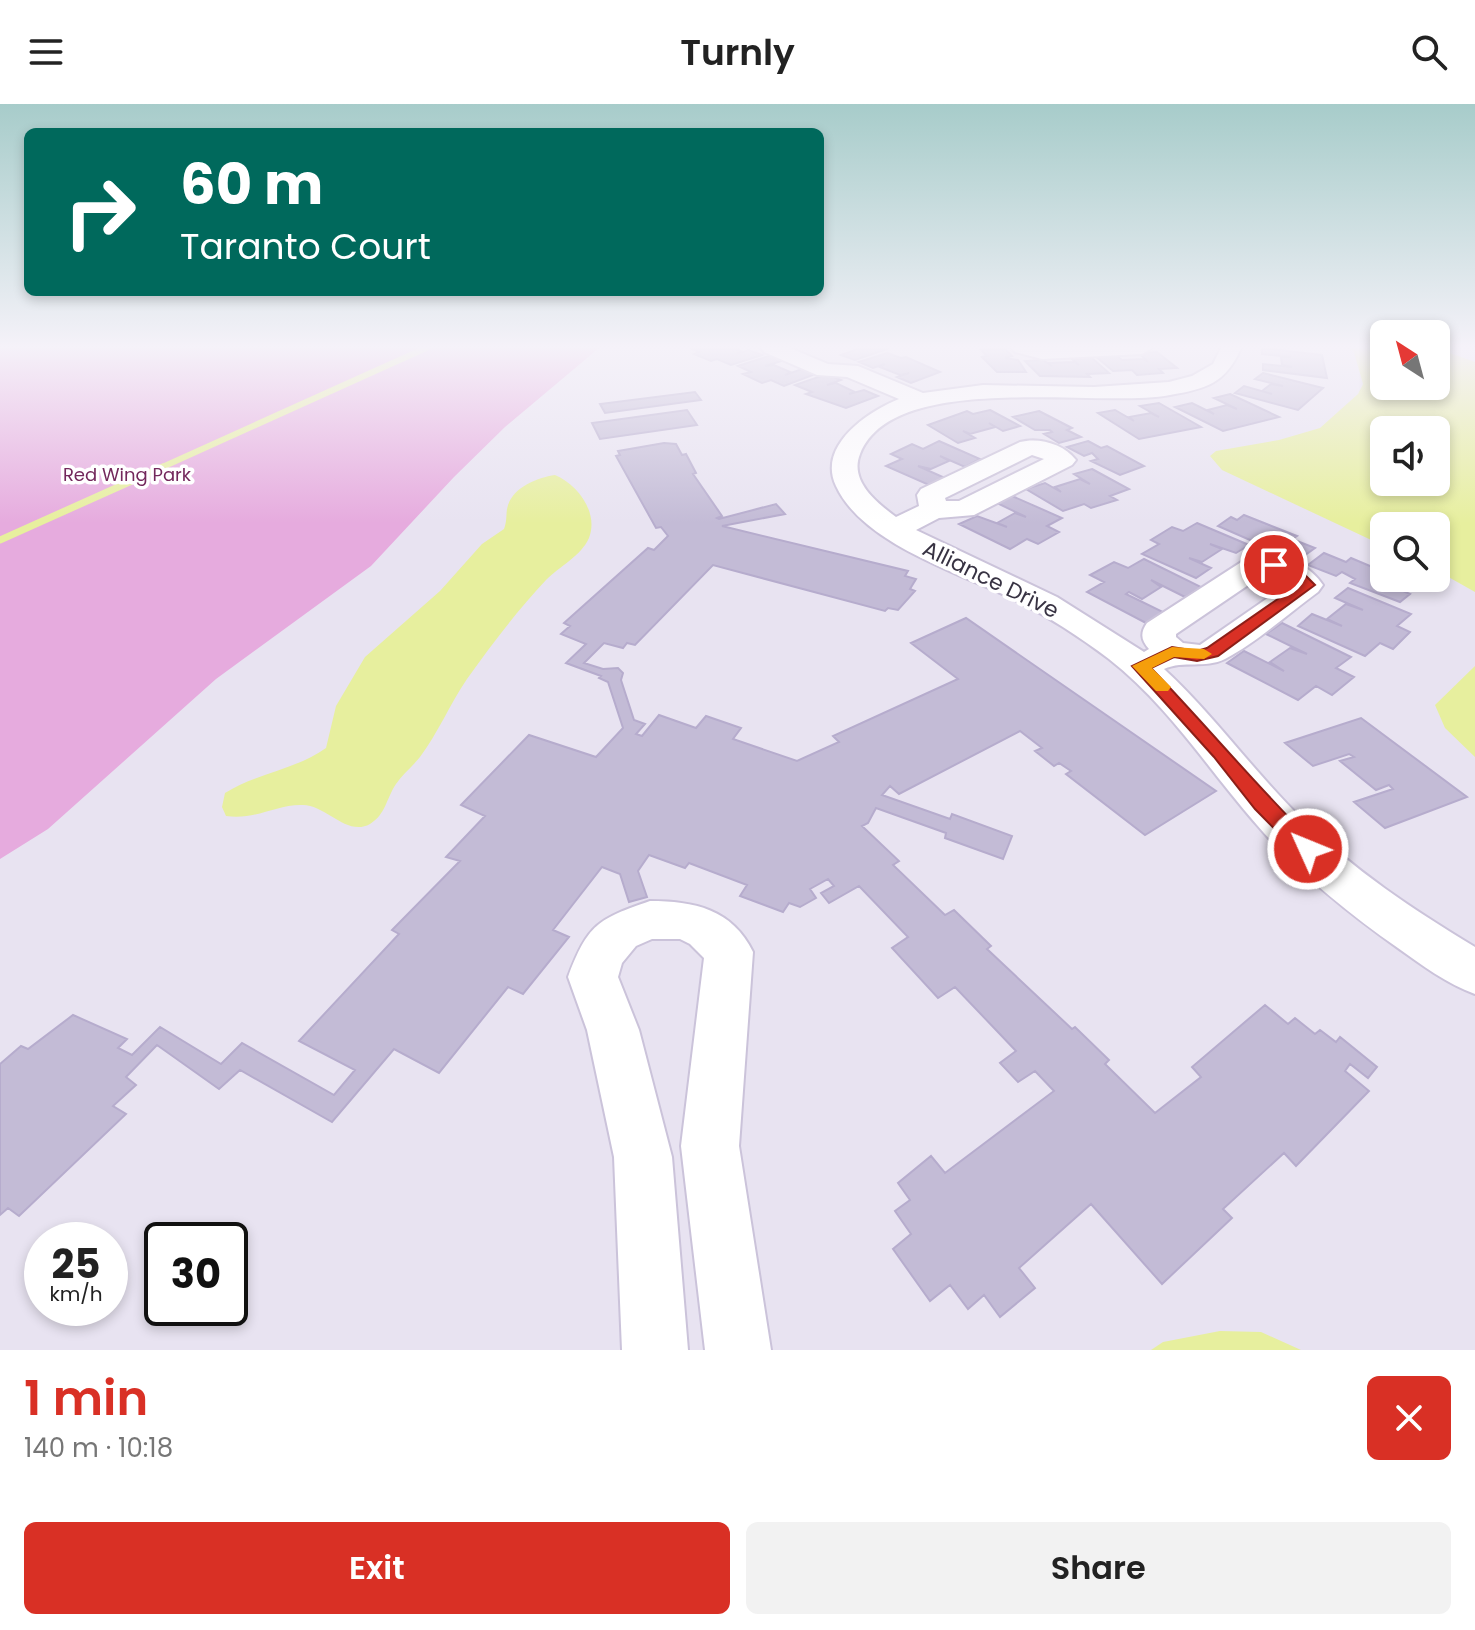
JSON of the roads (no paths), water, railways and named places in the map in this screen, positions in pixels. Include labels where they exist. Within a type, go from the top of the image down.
[{"type":"street","name":"Alliance Drive","points":[[907,406],[872,422],[853,443],[844,467],[857,497],[877,517],[926,550],[1053,607],[1141,666],[1291,834],[1403,926],[1475,973]]},
{"type":"street","points":[[896,528],[934,510]]},
{"type":"street","points":[[1141,666],[1172,652]]},
{"type":"street","points":[[655,1350],[643,1157],[613,1030],[593,977],[601,954],[619,932],[650,920],[683,920],[707,930],[729,952],[710,1146],[738,1350]]},
{"type":"waterway","points":[[158,469],[297,406]]},
{"type":"waterway","points":[[0,540],[163,467]]},
{"type":"park label","name":"Red Wing Park","points":[[127,475]]}]
